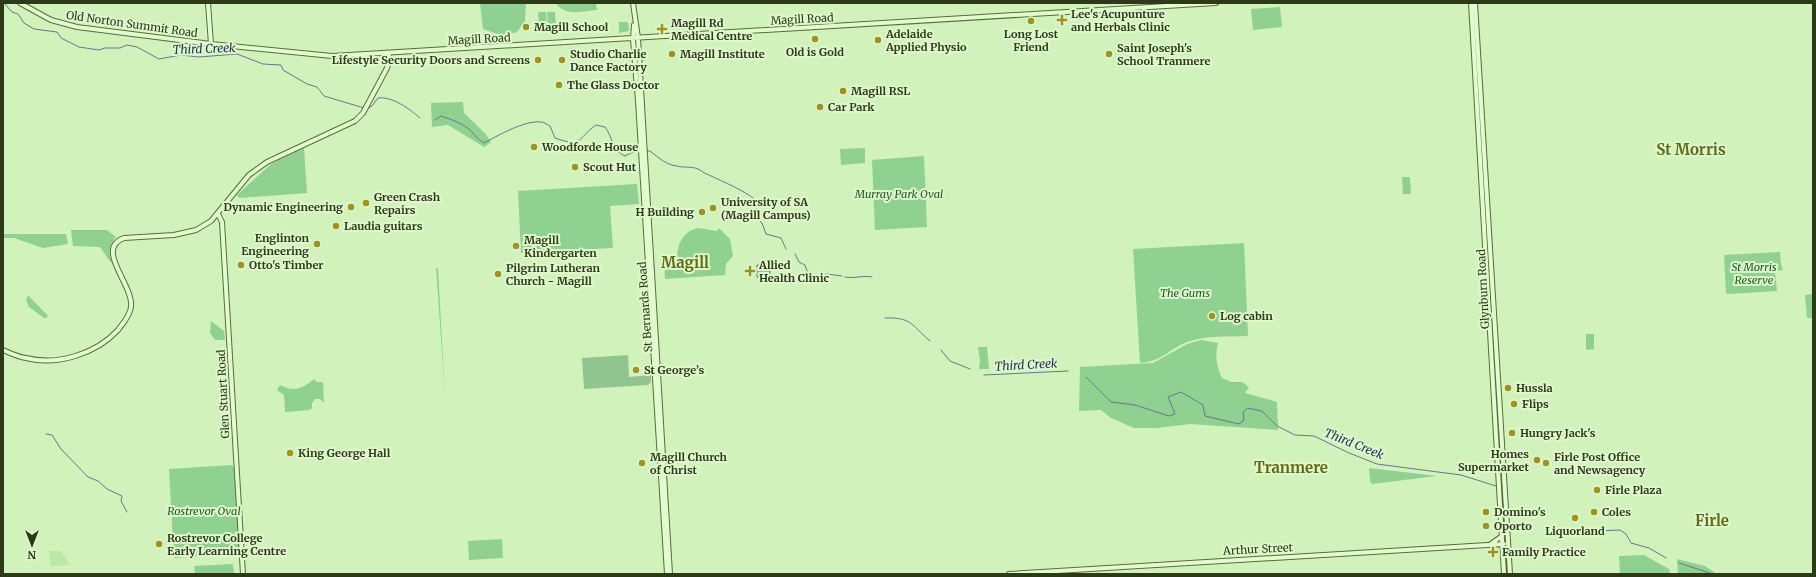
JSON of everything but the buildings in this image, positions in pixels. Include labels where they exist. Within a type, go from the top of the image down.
[{"type":"main road","name":"Old Norton Summit Road","points":[[20,3],[50,20],[77,28],[211,44],[332,56],[389,53]]},
{"type":"main road","points":[[208,3],[211,44]]},
{"type":"main road","name":"St Bernards Road","points":[[634,3],[667,574]]},
{"type":"main road","name":"Magill Road","points":[[389,53],[1216,3]]},
{"type":"main road","name":"Glynburn Road","points":[[1471,3],[1477,71],[1510,574]]},
{"type":"main road","name":"Glynburn Road","points":[[1475,3],[1477,71],[1504,574]]},
{"type":"main road","points":[[3,350],[26,358],[51,360],[84,353],[110,339],[125,322],[131,306],[128,290],[112,255],[113,245],[124,238],[174,235],[189,232],[205,225],[218,214],[241,184],[267,162],[355,121],[367,107],[388,65],[389,53]]},
{"type":"main road","name":"St Bernards Road","points":[[643,159],[670,574]]},
{"type":"main road","name":"Glen Stuart Road","points":[[218,214],[222,222],[243,574]]},
{"type":"main road","points":[[1491,544],[1502,536]]},
{"type":"main road","name":"Arthur Street","points":[[1009,574],[1508,544]]},
{"type":"green space","points":[[480,3],[526,3],[525,21],[517,32],[503,36],[483,29]]},
{"type":"green space","points":[[556,3],[596,3],[597,10],[569,12],[564,10]]},
{"type":"green space","points":[[1280,7],[1282,27],[1253,30],[1251,9]]},
{"type":"green space","points":[[538,12],[546,12],[547,28],[539,28]]},
{"type":"green space","points":[[547,12],[555,12],[556,27],[548,28]]},
{"type":"green space","points":[[619,22],[628,22],[629,31],[619,33]]},
{"type":"green space","points":[[463,102],[464,113],[485,133],[491,142],[484,147],[448,125],[432,127],[431,103]]},
{"type":"green space","points":[[304,148],[307,193],[239,198],[237,195],[271,164]]},
{"type":"green space","points":[[865,148],[865,163],[841,165],[840,149]]},
{"type":"green space","name":"Murray Park Oval","points":[[924,156],[927,227],[875,230],[872,160]]},
{"type":"green space","points":[[1402,177],[1410,177],[1411,194],[1403,194]]},
{"type":"green space","points":[[637,184],[639,204],[610,206],[613,248],[521,253],[518,191]]},
{"type":"green space","points":[[698,228],[717,231],[719,228],[730,239],[733,256],[726,264],[725,275],[665,279],[664,257],[677,256],[680,242],[685,234]]},
{"type":"green space","points":[[71,230],[107,230],[116,237],[110,249],[112,262],[111,263],[100,247],[73,246]]},
{"type":"green space","points":[[3,234],[66,234],[68,244],[43,248],[14,238],[3,238]]},
{"type":"green space","name":"The Gums","points":[[1244,243],[1248,336],[1209,337],[1194,340],[1181,345],[1159,358],[1140,363],[1133,249]]},
{"type":"green space","name":"St Morris Reserve","points":[[1780,252],[1783,270],[1775,271],[1777,291],[1726,293],[1724,255]]},
{"type":"green space","points":[[436,268],[438,268],[445,395]]},
{"type":"green space","points":[[1813,294],[1813,318],[1807,318],[1805,295]]},
{"type":"green space","points":[[28,295],[48,316],[46,318],[29,307],[26,300]]},
{"type":"green space","points":[[211,321],[224,331],[225,340],[215,340],[210,333]]},
{"type":"green space","points":[[1586,334],[1594,334],[1594,349],[1586,350]]},
{"type":"green space","points":[[1201,340],[1218,343],[1217,361],[1218,369],[1222,378],[1231,382],[1242,382],[1249,387],[1245,393],[1277,402],[1278,430],[1190,424],[1157,428],[1134,428],[1111,418],[1101,410],[1079,411],[1080,367],[1153,363],[1187,344]]},
{"type":"green space","points":[[978,347],[987,347],[989,369],[979,369],[980,361]]},
{"type":"green space","points":[[628,355],[629,377],[651,375],[651,382],[648,385],[584,389],[582,358]]},
{"type":"green space","points":[[314,379],[317,382],[323,382],[324,403],[320,399],[315,399],[310,410],[285,412],[284,395],[277,390],[280,385],[294,389],[306,385]]},
{"type":"green space","name":"Rostrevor Oval","points":[[232,465],[234,468],[240,553],[174,558],[169,469]]},
{"type":"green space","points":[[1369,468],[1437,476],[1372,484],[1370,481]]},
{"type":"green space","points":[[502,539],[503,558],[469,560],[468,541]]},
{"type":"green space","points":[[49,551],[61,551],[70,565],[51,566]]},
{"type":"green space","points":[[1644,555],[1669,569],[1670,574],[1620,574],[1619,556]]},
{"type":"green space","points":[[1677,559],[1705,566],[1717,574],[1678,574]]},
{"type":"green space","points":[[233,564],[234,574],[195,574],[194,566]]},
{"type":"water","points":[[770,264],[770,277],[757,277],[757,265]]},
{"type":"waterway","name":"Third Creek","points":[[4,3],[12,12],[18,14],[24,23],[34,29],[57,32],[61,38],[79,47],[99,50],[105,48],[120,48],[127,45],[137,47],[159,59],[181,55],[199,57],[237,54],[263,64],[281,65],[283,70],[307,84],[317,87],[324,96],[364,108]]},
{"type":"waterway","name":"Third Creek","points":[[367,109],[372,106],[378,98],[389,99],[400,104],[420,118]]},
{"type":"waterway","name":"Third Creek","points":[[435,120],[441,116],[460,123],[484,143],[512,129],[527,123],[535,122],[542,122],[550,126],[555,138],[575,142],[596,125],[605,127],[615,147],[621,154],[625,156],[639,151]]},
{"type":"waterway","name":"Third Creek","points":[[646,151],[650,151],[669,164],[698,169],[739,189],[756,200],[757,218],[762,223],[766,234],[781,238],[786,249]]},
{"type":"waterway","name":"Third Creek","points":[[795,254],[799,262],[805,265],[807,271],[816,277],[827,274],[842,276]]},
{"type":"waterway","name":"Third Creek","points":[[845,277],[872,277]]},
{"type":"waterway","name":"Third Creek","points":[[885,318],[901,319],[910,323],[930,341]]},
{"type":"waterway","name":"Third Creek","points":[[941,350],[950,361],[970,369]]},
{"type":"waterway","name":"Third Creek","points":[[984,375],[1068,371]]},
{"type":"waterway","name":"Third Creek","points":[[1086,377],[1111,402],[1135,405],[1169,416],[1175,414],[1168,397],[1181,392],[1203,405],[1205,416],[1239,424],[1244,420],[1243,412],[1247,408],[1262,411],[1277,426],[1295,435],[1314,436],[1349,453],[1377,464],[1461,475],[1496,486]]},
{"type":"waterway","points":[[46,434],[52,435],[61,449],[88,477],[98,481],[107,489],[122,496],[121,501],[127,512]]},
{"type":"waterway","name":"Third Creek","points":[[1572,532],[1620,530],[1626,534],[1631,543],[1649,548],[1666,558]]},
{"type":"waterway","name":"Third Creek","points":[[1679,563],[1713,574]]},
{"type":"place","name":"Lee's Acupunture and Herbals Clinic","points":[[1062,20]]},
{"type":"place","name":"Long Lost Friend","points":[[1031,21]]},
{"type":"place","name":"Magill School","points":[[526,27]]},
{"type":"place","name":"Magill Rd Medical Centre","points":[[662,29]]},
{"type":"place","name":"Old is Gold","points":[[815,39]]},
{"type":"place","name":"Adelaide Applied Physio","points":[[878,40]]},
{"type":"place","name":"Magill Institute","points":[[672,54]]},
{"type":"place","name":"Saint Joseph's School Tranmere","points":[[1109,54]]},
{"type":"place","name":"Lifestyle Security Doors and Screens","points":[[538,60]]},
{"type":"place","name":"Studio Charlie Dance Factory","points":[[562,60]]},
{"type":"place","name":"The Glass Doctor","points":[[559,85]]},
{"type":"place","name":"Magill RSL","points":[[843,91]]},
{"type":"place","name":"Car Park","points":[[820,107]]},
{"type":"place","name":"Woodforde House","points":[[534,147]]},
{"type":"place","name":"Scout Hut","points":[[575,167]]},
{"type":"place","name":"Green Crash Repairs","points":[[366,203]]},
{"type":"place","name":"Dynamic Engineering","points":[[351,207]]},
{"type":"place","name":"University of SA (Magill Campus)","points":[[713,208]]},
{"type":"place","name":"H Building","points":[[702,212]]},
{"type":"place","name":"Laudia guitars","points":[[336,226]]},
{"type":"place","name":"Englinton Engineering","points":[[317,244]]},
{"type":"place","name":"Magill Kindergarten","points":[[516,246]]},
{"type":"place","name":"Otto's Timber","points":[[241,265]]},
{"type":"place","name":"Allied Health Clinic","points":[[750,271]]},
{"type":"place","name":"Pilgrim Lutheran Church - Magill","points":[[498,274]]},
{"type":"place","name":"Log cabin","points":[[1212,316]]},
{"type":"place","name":"St George’s","points":[[636,370]]},
{"type":"place","name":"Hussla","points":[[1508,388]]},
{"type":"place","name":"Flips","points":[[1514,404]]},
{"type":"place","name":"Hungry Jack's","points":[[1512,433]]},
{"type":"place","name":"King George Hall","points":[[290,453]]},
{"type":"place","name":"Homes Supermarket","points":[[1537,460]]},
{"type":"place","name":"Magill Church of Christ","points":[[642,463]]},
{"type":"place","name":"Firle Post Office and Newsagency","points":[[1546,463]]},
{"type":"place","name":"Firle Plaza","points":[[1597,490]]},
{"type":"place","name":"Domino's","points":[[1486,512]]},
{"type":"place","name":"Coles","points":[[1594,512]]},
{"type":"place","name":"Liquorland","points":[[1575,518]]},
{"type":"place","name":"Oporto","points":[[1486,526]]},
{"type":"place","name":"Rostrevor College Early Learning Centre","points":[[159,544]]},
{"type":"place","name":"Family Practice","points":[[1493,552]]},
{"type":"district","name":"St Morris","points":[[1691,150]]},
{"type":"district","name":"Magill","points":[[685,263]]},
{"type":"district","name":"Tranmere","points":[[1291,468]]},
{"type":"district","name":"Firle","points":[[1712,521]]}]
